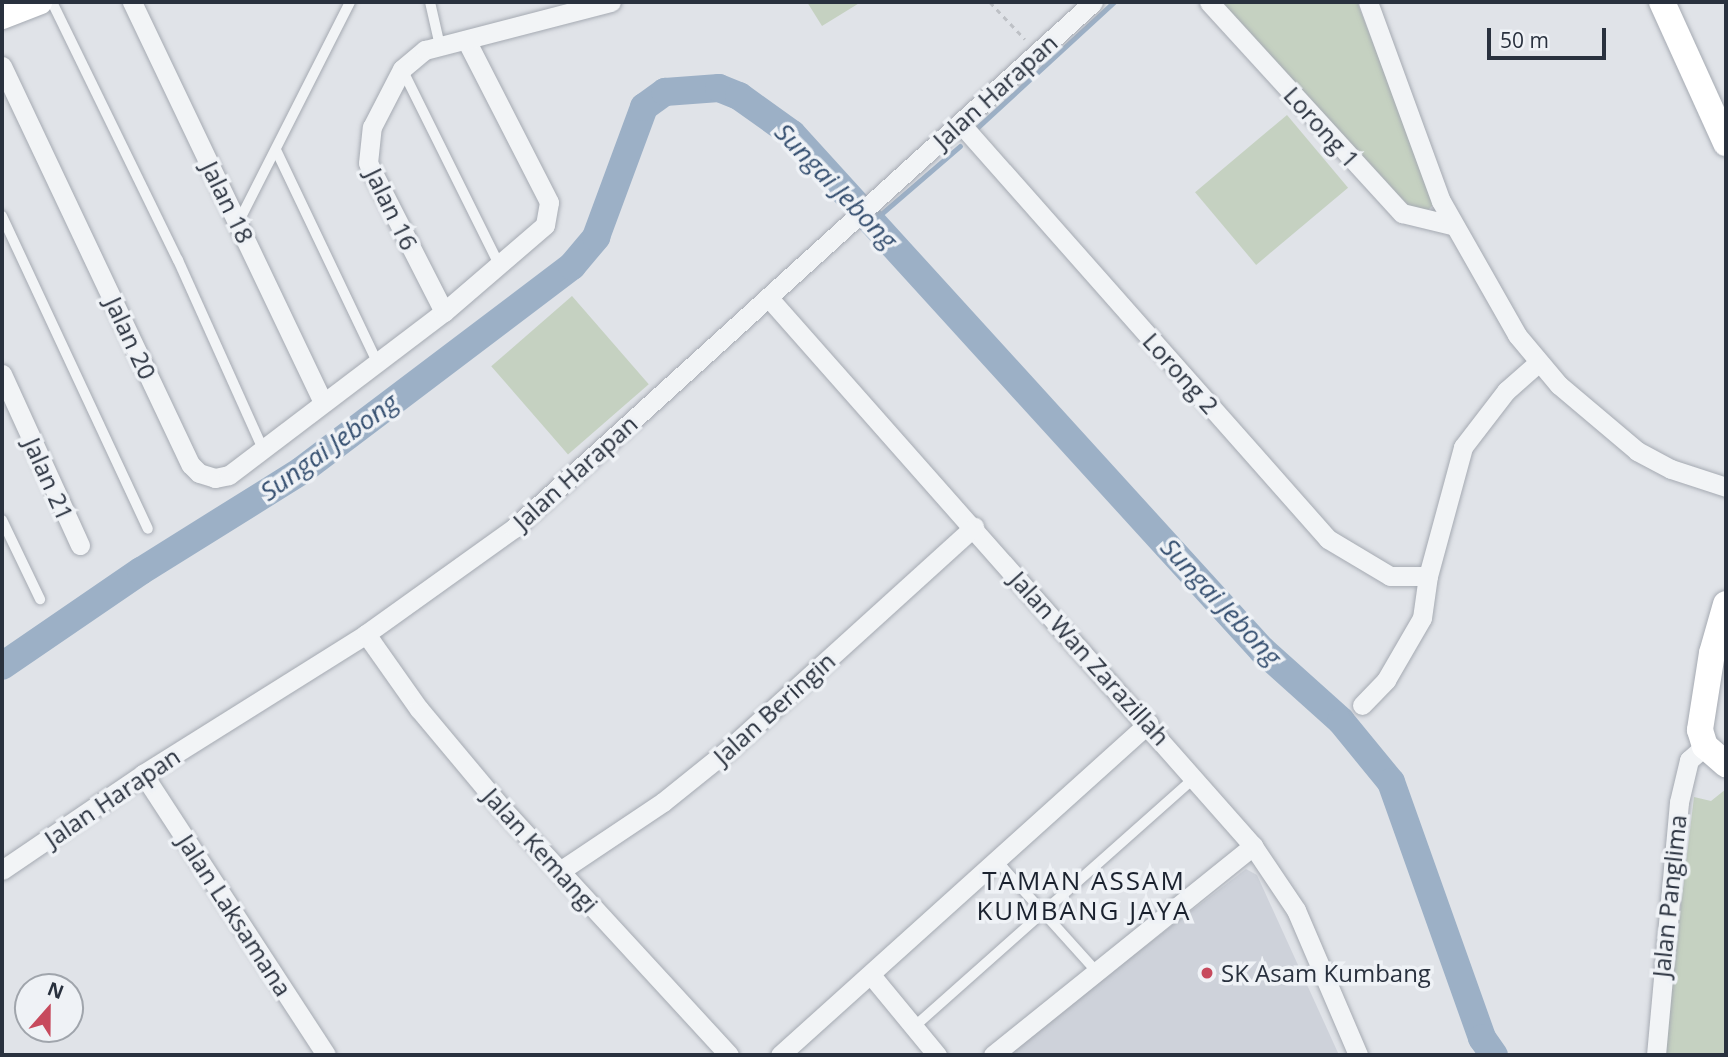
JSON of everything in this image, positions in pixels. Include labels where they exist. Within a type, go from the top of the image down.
[{"type":"main road","points":[[1662,2],[1726,144]]},
{"type":"main road","points":[[1726,604],[1703,695],[1700,730],[1705,746],[1726,764]]},
{"type":"street","name":"Jalan 18","points":[[132,2],[323,403]]},
{"type":"street","name":"Jalan 16","points":[[444,312],[368,163],[372,127],[402,69],[425,50],[611,2]]},
{"type":"street","name":"Jalan Harapan","points":[[2,870],[143,775],[366,634],[514,528],[878,194],[961,124],[1093,2]]},
{"type":"street","name":"Lorong 1","points":[[1209,2],[1402,213],[1452,226]]},
{"type":"street","points":[[1368,2],[1452,226],[1502,312],[1559,385],[1637,451],[1671,468],[1726,487]]},
{"type":"street","name":"Jalan 20","points":[[2,66],[191,465],[199,474],[229,475],[444,312],[545,225],[549,202],[466,40]]},
{"type":"street","name":"Lorong 2","points":[[961,124],[1328,539],[1390,576],[1428,576]]},
{"type":"street","name":"Jalan Wan Zarazillah","points":[[768,297],[1196,776],[1254,846],[1307,932],[1358,1055]]},
{"type":"street","points":[[1362,705],[1405,651],[1422,618],[1428,576],[1463,447],[1506,391],[1539,362]]},
{"type":"street","name":"Jalan 21","points":[[2,374],[79,545]]},
{"type":"street","name":"Jalan Beringin","points":[[560,871],[663,802],[729,749],[974,527]]},
{"type":"street","name":"Jalan Kemangi","points":[[366,634],[438,732],[560,871],[729,1055]]},
{"type":"street","points":[[780,1055],[1149,723]]},
{"type":"street","name":"Jalan Panglima","points":[[1656,1055],[1682,782],[1689,760],[1705,746]]},
{"type":"street","name":"Jalan Laksamana","points":[[143,775],[326,1055]]},
{"type":"street","points":[[993,1055],[1254,846]]},
{"type":"street","points":[[871,975],[937,1055]]},
{"type":"lane","points":[[52,2],[178,260],[263,449]]},
{"type":"lane","points":[[238,224],[350,2]]},
{"type":"lane","points":[[430,2],[440,46]]},
{"type":"lane","points":[[402,69],[499,264]]},
{"type":"lane","points":[[276,150],[377,362]]},
{"type":"lane","points":[[2,216],[148,529]]},
{"type":"lane","points":[[2,520],[40,599]]},
{"type":"lane","points":[[915,1026],[1196,776]]},
{"type":"lane","points":[[997,861],[1097,972]]},
{"type":"path","points":[[990,2],[1028,42]]},
{"type":"shaded area","name":"SK Asam Kumbang","points":[[1246,869],[1257,875],[1339,1055],[1003,1055]]},
{"type":"green space","points":[[807,2],[861,2],[822,26]]},
{"type":"green space","points":[[1222,2],[1357,2],[1434,199],[1432,206],[1428,210],[1409,206]]},
{"type":"green space","points":[[1287,115],[1348,188],[1256,265],[1195,192]]},
{"type":"green space","points":[[572,296],[649,384],[568,454],[491,366]]},
{"type":"green space","points":[[1726,789],[1726,1055],[1663,1055],[1694,797],[1711,801]]},
{"type":"waterway","points":[[977,128],[1114,2]]},
{"type":"waterway","name":"Sungai Jebong","points":[[2,666],[141,571],[301,471],[572,266],[596,237],[644,107],[665,92],[719,88],[739,96],[792,134],[1262,650],[1341,721],[1391,782],[1482,1038],[1494,1055]]},
{"type":"waterway","points":[[872,222],[960,146]]},
{"type":"place","name":"SK Asam Kumbang","points":[[1207,973]]},
{"type":"district","name":"TAMAN ASSAM KUMBANG JAYA","points":[[1084,896]]}]
